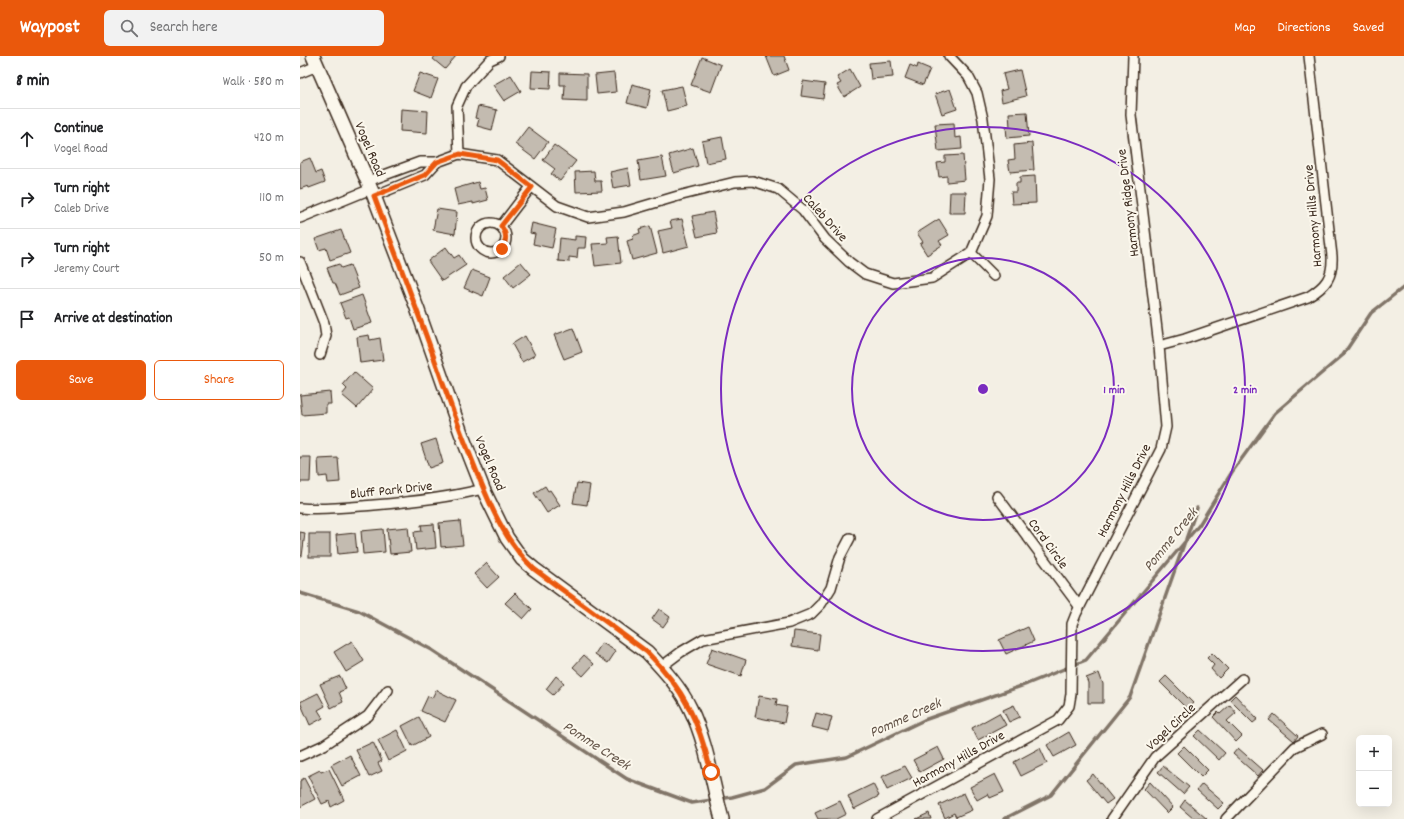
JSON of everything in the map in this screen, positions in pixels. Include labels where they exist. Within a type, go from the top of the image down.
[{"type":"street","points":[[460,154],[457,106],[466,86],[490,60],[499,56]]},
{"type":"street","points":[[949,56],[968,76],[977,93],[983,119],[990,179],[987,216],[971,253],[994,276]]},
{"type":"street","name":"Harmony Ridge Drive","points":[[1133,56],[1131,114],[1159,346]]},
{"type":"street","name":"Harmony Hills Drive","points":[[877,819],[1058,720],[1069,706],[1072,624],[1079,606],[1161,449],[1166,427],[1159,346],[1185,339],[1308,297],[1327,283],[1331,272],[1332,256],[1309,56]]},
{"type":"street","points":[[300,73],[315,61]]},
{"type":"street","name":"Vogel Road","points":[[315,61],[371,189],[417,308],[461,433],[483,489],[507,538],[522,558],[534,569],[647,652],[682,694],[690,707],[698,726],[722,819]]},
{"type":"street","name":"Caleb Drive","points":[[371,189],[420,162],[437,162],[460,154],[497,160],[557,206],[588,217],[624,212],[678,196],[735,182],[753,181],[778,189],[788,197],[803,210],[825,239],[849,262],[865,274],[893,283],[932,278],[971,253]]},
{"type":"street","name":"Caleb Drive","points":[[371,189],[425,175],[437,162]]},
{"type":"street","points":[[501,226],[532,187]]},
{"type":"street","points":[[300,218],[371,189]]},
{"type":"street","points":[[300,262],[324,323],[326,336],[320,355]]},
{"type":"street","name":"Bluff Park Drive","points":[[300,508],[322,509],[391,504],[455,496],[483,489]]},
{"type":"street","name":"Cord Circle","points":[[997,496],[1079,606]]},
{"type":"street","points":[[661,667],[681,652],[703,639],[788,623],[811,614],[822,604],[830,588],[840,557],[850,538]]},
{"type":"street","name":"Vogel Circle","points":[[1112,819],[1155,757],[1242,679]]},
{"type":"street","points":[[300,756],[324,745],[368,716],[388,690]]},
{"type":"street","points":[[1226,819],[1295,748],[1322,734]]},
{"type":"building","points":[[435,56],[456,56],[445,69],[433,59]]},
{"type":"building","points":[[766,56],[784,56],[789,70],[774,76]]},
{"type":"building","points":[[702,57],[721,65],[711,92],[691,85]]},
{"type":"building","points":[[891,61],[893,77],[871,79],[869,63]]},
{"type":"building","points":[[918,64],[930,69],[923,85],[905,78],[910,65],[917,68]]},
{"type":"building","points":[[850,69],[860,87],[844,97],[837,85],[841,83],[837,77]]},
{"type":"building","points":[[1020,70],[1026,96],[1002,102],[1000,91],[1007,89],[1003,74]]},
{"type":"building","points":[[532,71],[551,72],[550,89],[531,88]]},
{"type":"building","points":[[420,73],[438,79],[431,98],[413,91]]},
{"type":"building","points":[[560,73],[587,74],[587,101],[564,100],[565,85],[560,85]]},
{"type":"building","points":[[614,73],[616,92],[597,94],[595,75]]},
{"type":"building","points":[[511,75],[521,91],[504,101],[493,85]]},
{"type":"building","points":[[803,81],[825,84],[823,99],[801,96]]},
{"type":"building","points":[[632,84],[651,89],[647,108],[627,103]]},
{"type":"building","points":[[682,86],[687,106],[667,111],[662,90]]},
{"type":"building","points":[[950,89],[957,109],[942,114],[935,94]]},
{"type":"building","points":[[478,106],[497,110],[492,130],[477,126],[479,119],[475,118]]},
{"type":"building","points":[[401,109],[428,111],[427,133],[400,131]]},
{"type":"building","points":[[1027,112],[1029,136],[1007,138],[1006,127],[1010,127],[1009,113]]},
{"type":"building","points":[[954,123],[955,138],[961,137],[962,149],[938,151],[935,124]]},
{"type":"building","points":[[528,127],[548,142],[535,159],[515,144]]},
{"type":"building","points":[[722,137],[726,159],[706,163],[702,141]]},
{"type":"building","points":[[1032,143],[1034,170],[1010,172],[1008,160],[1015,159],[1014,145]]},
{"type":"building","points":[[554,145],[576,161],[560,181],[551,174],[555,169],[543,160]]},
{"type":"building","points":[[693,148],[698,166],[674,173],[669,155]]},
{"type":"building","points":[[963,155],[965,180],[947,182],[947,176],[939,177],[937,163],[945,162],[945,156]]},
{"type":"building","points":[[662,157],[666,176],[641,180],[638,161]]},
{"type":"building","points":[[310,158],[316,173],[321,171],[325,182],[309,188],[308,186],[300,189],[300,162]]},
{"type":"building","points":[[628,168],[631,185],[613,188],[610,172]]},
{"type":"building","points":[[594,171],[595,181],[601,181],[602,191],[576,192],[575,172]]},
{"type":"building","points":[[1035,176],[1036,203],[1012,204],[1011,192],[1016,192],[1016,183],[1020,183],[1020,177]]},
{"type":"building","points":[[478,182],[480,189],[485,188],[488,200],[473,204],[473,202],[458,205],[454,189]]},
{"type":"building","points":[[950,192],[966,192],[965,213],[949,213]]},
{"type":"building","points":[[437,209],[457,212],[455,234],[433,230]]},
{"type":"building","points":[[713,212],[717,233],[697,237],[692,216]]},
{"type":"building","points":[[682,219],[689,246],[663,253],[658,231],[672,228],[670,221]]},
{"type":"building","points":[[939,219],[949,235],[939,241],[942,245],[927,255],[920,244],[923,242],[917,233]]},
{"type":"building","points":[[532,223],[556,229],[552,248],[533,244],[535,234],[530,233]]},
{"type":"building","points":[[650,226],[657,253],[632,260],[627,241],[633,239],[632,236],[640,233],[639,229]]},
{"type":"building","points":[[341,230],[350,253],[330,260],[326,248],[319,250],[315,239]]},
{"type":"building","points":[[575,236],[586,237],[585,248],[578,248],[577,258],[569,257],[569,262],[558,261],[560,238],[575,240]]},
{"type":"building","points":[[618,236],[621,263],[595,266],[592,244],[608,243],[607,237]]},
{"type":"building","points":[[446,247],[454,258],[459,255],[466,265],[442,281],[428,261]]},
{"type":"building","points":[[521,262],[531,274],[513,288],[504,276]]},
{"type":"building","points":[[339,264],[341,268],[350,265],[359,288],[340,295],[327,268]]},
{"type":"building","points":[[472,270],[490,277],[483,296],[464,288]]},
{"type":"building","points":[[362,295],[372,323],[353,329],[349,317],[346,318],[340,303]]},
{"type":"building","points":[[573,328],[582,352],[564,359],[554,335]]},
{"type":"building","points":[[369,335],[370,340],[380,338],[383,360],[360,363],[357,337]]},
{"type":"building","points":[[525,336],[535,355],[522,362],[512,344]]},
{"type":"building","points":[[354,372],[373,389],[357,408],[342,395],[347,389],[343,385]]},
{"type":"building","points":[[330,392],[331,404],[326,404],[326,413],[302,415],[300,395]]},
{"type":"building","points":[[436,439],[443,463],[429,468],[421,444]]},
{"type":"building","points":[[300,457],[311,457],[310,482],[300,482]]},
{"type":"building","points":[[338,458],[340,482],[328,483],[327,476],[319,477],[318,459]]},
{"type":"building","points":[[577,483],[590,485],[587,505],[573,503]]},
{"type":"building","points":[[545,486],[548,491],[550,490],[560,505],[547,513],[534,493]]},
{"type":"building","points":[[460,521],[463,545],[441,547],[439,523]]},
{"type":"building","points":[[434,524],[436,548],[416,550],[414,532],[422,531],[421,525]]},
{"type":"building","points":[[408,527],[411,552],[390,554],[387,529]]},
{"type":"building","points":[[383,529],[385,552],[363,554],[361,531]]},
{"type":"building","points":[[300,532],[305,533],[302,556],[300,556]]},
{"type":"building","points":[[355,533],[357,552],[338,554],[336,535]]},
{"type":"building","points":[[309,534],[330,534],[330,557],[309,557]]},
{"type":"building","points":[[486,563],[499,577],[487,588],[474,574]]},
{"type":"building","points":[[515,593],[532,609],[523,619],[505,603]]},
{"type":"building","points":[[659,609],[670,617],[663,627],[652,619]]},
{"type":"building","points":[[1028,627],[1034,641],[1006,654],[999,640]]},
{"type":"building","points":[[794,631],[820,634],[818,650],[792,646]]},
{"type":"building","points":[[352,641],[364,661],[346,672],[334,652]]},
{"type":"building","points":[[602,643],[616,651],[608,663],[595,654]]},
{"type":"building","points":[[712,648],[746,660],[741,676],[706,664]]},
{"type":"building","points":[[1212,653],[1228,669],[1219,678],[1211,669],[1214,665],[1207,658]]},
{"type":"building","points":[[584,655],[594,664],[583,676],[573,667]]},
{"type":"building","points":[[1099,673],[1103,684],[1103,703],[1088,703],[1088,683],[1086,678]]},
{"type":"building","points":[[340,676],[346,689],[339,692],[343,702],[331,708],[320,684]]},
{"type":"building","points":[[556,676],[564,683],[553,695],[546,689]]},
{"type":"building","points":[[1166,676],[1193,703],[1187,709],[1160,682]]},
{"type":"building","points":[[436,690],[456,700],[445,722],[421,711],[428,696],[432,698]]},
{"type":"building","points":[[318,693],[325,706],[318,710],[323,718],[310,725],[300,702]]},
{"type":"building","points":[[1235,695],[1258,719],[1253,723],[1230,700]]},
{"type":"building","points":[[759,696],[777,699],[776,705],[787,707],[784,723],[755,717]]},
{"type":"building","points":[[1014,705],[1020,717],[1009,722],[1003,710]]},
{"type":"building","points":[[1230,705],[1236,713],[1227,721],[1242,736],[1236,742],[1213,717],[1218,712],[1220,714]]},
{"type":"building","points":[[816,713],[832,717],[828,731],[812,727]]},
{"type":"building","points":[[999,713],[1006,725],[978,740],[972,728]]},
{"type":"building","points":[[1274,714],[1298,736],[1294,741],[1269,720]]},
{"type":"building","points":[[419,717],[429,737],[412,746],[402,726]]},
{"type":"building","points":[[397,730],[407,751],[388,761],[378,740]]},
{"type":"building","points":[[1200,730],[1225,753],[1219,760],[1194,736]]},
{"type":"building","points":[[1069,732],[1076,745],[1054,757],[1047,745]]},
{"type":"building","points":[[373,742],[382,761],[378,763],[382,771],[369,777],[356,750]]},
{"type":"building","points":[[1184,746],[1208,770],[1201,777],[1177,753]]},
{"type":"building","points":[[938,747],[944,759],[920,772],[913,760]]},
{"type":"building","points":[[1040,748],[1047,763],[1021,776],[1014,762]]},
{"type":"building","points":[[1238,748],[1263,770],[1258,776],[1233,754]]},
{"type":"building","points":[[350,755],[361,776],[342,786],[331,765]]},
{"type":"building","points":[[905,766],[912,778],[887,790],[881,777]]},
{"type":"building","points":[[1163,766],[1189,787],[1183,794],[1158,772]]},
{"type":"building","points":[[329,769],[344,800],[331,807],[329,801],[322,804],[308,776],[320,770],[321,772]]},
{"type":"building","points":[[995,774],[1004,792],[990,798],[988,794],[977,800],[970,787]]},
{"type":"building","points":[[1093,774],[1113,799],[1106,804],[1086,780]]},
{"type":"building","points":[[304,778],[315,799],[300,807],[300,781]]},
{"type":"building","points":[[1150,782],[1173,807],[1167,813],[1144,789]]},
{"type":"building","points":[[873,784],[879,796],[854,809],[848,796]]},
{"type":"building","points":[[1202,784],[1224,803],[1218,809],[1197,790]]},
{"type":"building","points":[[964,793],[972,810],[956,817],[954,813],[945,818],[939,805]]},
{"type":"building","points":[[1185,800],[1207,819],[1194,819],[1180,807]]},
{"type":"building","points":[[840,801],[846,814],[836,819],[818,819],[815,813]]},
{"type":"building","points":[[929,813],[931,819],[916,819]]},
{"type":"waterway","name":"Pomme Creek","points":[[300,593],[359,611],[432,650],[627,779],[692,803],[732,797],[765,788],[796,765],[847,757],[924,720],[1027,684],[1086,660],[1199,525],[1232,472],[1275,413],[1343,355],[1371,313],[1404,287]]},
{"type":"waterway","points":[[1186,539],[1197,508]]},
{"type":"waterway","points":[[1004,819],[1051,795],[1130,697],[1184,544]]},
{"type":"route","points":[[502,249],[506,237],[505,231],[501,226],[532,187],[497,160],[460,154],[437,162],[425,175],[374,196],[417,308],[461,433],[483,489],[507,538],[522,558],[534,569],[647,652],[661,667],[690,707],[698,726],[711,772]]}]
